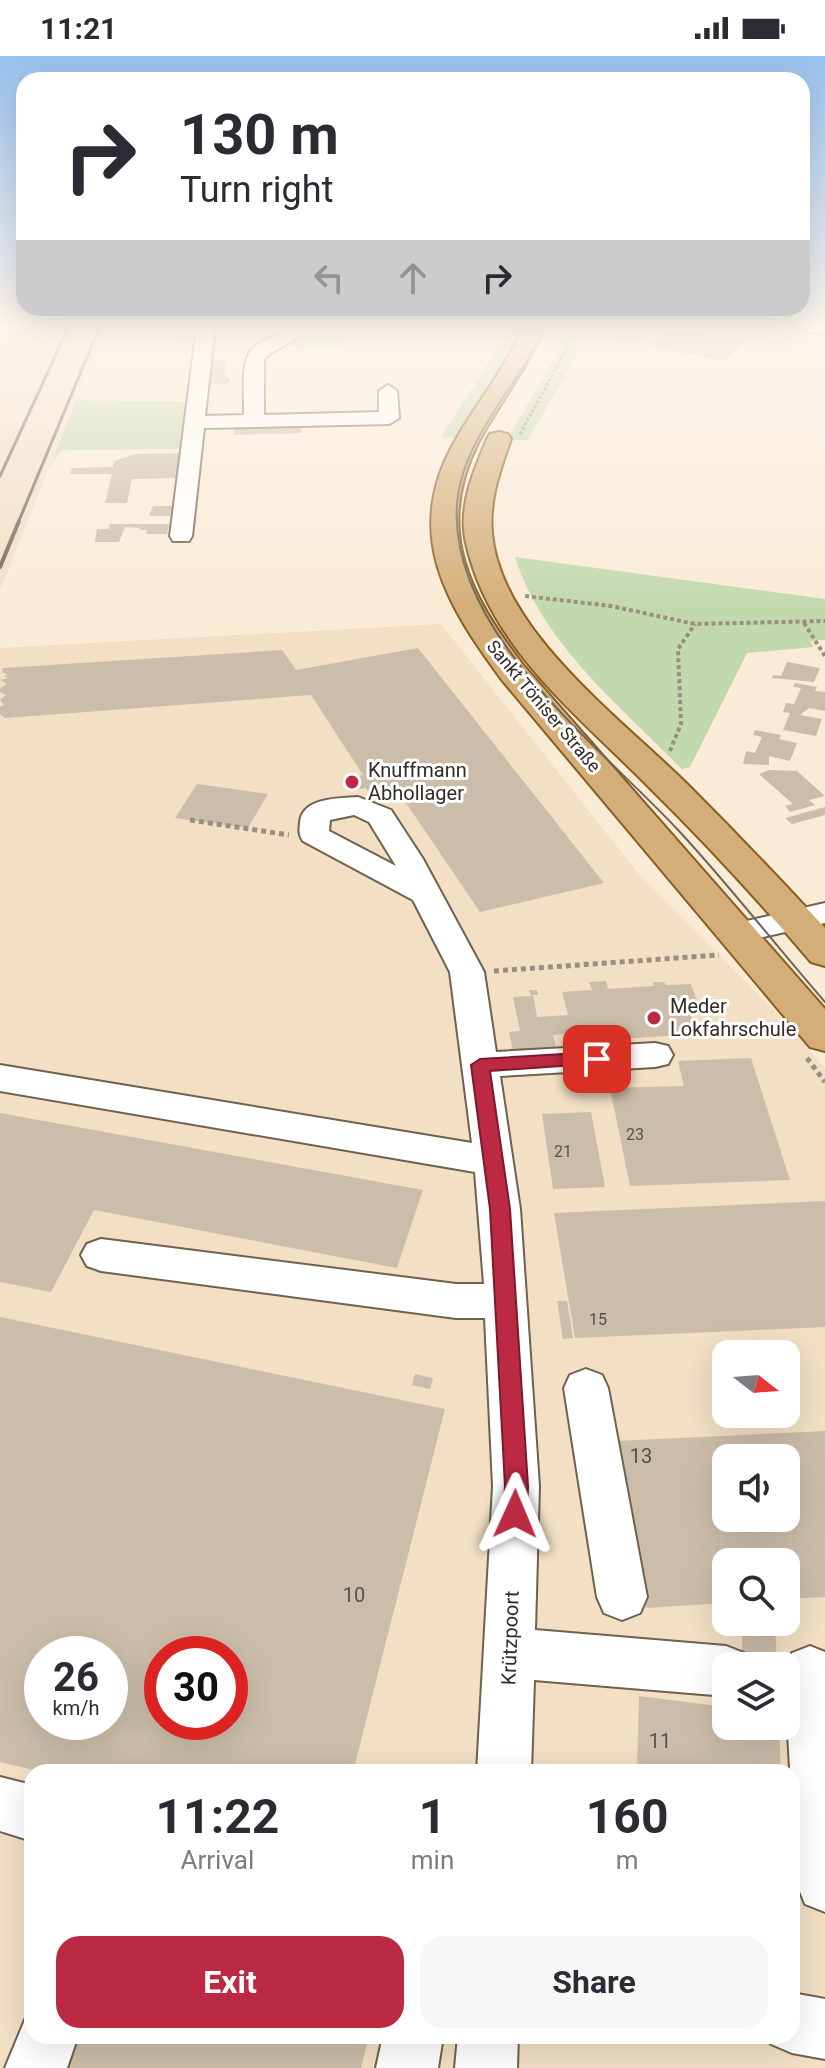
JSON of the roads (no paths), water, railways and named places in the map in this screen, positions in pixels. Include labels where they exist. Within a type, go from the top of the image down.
[{"type":"main road","name":"Sankt Töniser Straße","points":[[480,420],[450,476],[443,512],[443,531],[454,579],[472,616],[513,673],[825,1037]]},
{"type":"main road","name":"Sankt Töniser Straße","points":[[511,420],[496,445],[478,489],[475,515],[478,542],[497,595],[525,639],[564,684],[810,916],[825,953]]},
{"type":"street","points":[[181,536],[196,422],[325,420]]},
{"type":"street","name":"Krützpoort","points":[[426,894],[314,835],[315,815],[336,807],[358,806],[380,816],[408,859],[467,972],[500,1209],[516,1486],[504,1764]]},
{"type":"street","points":[[744,943],[810,916]]},
{"type":"street","points":[[480,1065],[655,1055]]},
{"type":"street","points":[[0,1078],[493,1161]]},
{"type":"street","points":[[101,1255],[456,1301],[505,1301]]},
{"type":"street","points":[[586,1388],[622,1597]]},
{"type":"street","points":[[509,1653],[712,1670]]},
{"type":"street","points":[[810,1671],[825,1884]]},
{"type":"street","points":[[0,1804],[24,1811]]},
{"type":"street","points":[[800,2024],[825,2029]]},
{"type":"street","points":[[36,2068],[45,2044]]},
{"type":"street","points":[[407,2068],[412,2044]]},
{"type":"street","points":[[486,2068],[488,2044]]},
{"type":"tram line","points":[[489,420],[469,456],[457,504],[461,551],[477,597],[502,641],[535,684],[572,724],[679,831],[825,1002]]},
{"type":"railway","points":[[0,476],[26,420]]},
{"type":"railway","points":[[18,523],[61,420]]},
{"type":"railway","points":[[0,567],[19,521]]},
{"type":"place","name":"Knuffmann Abhollager","points":[[352,782]]},
{"type":"place","name":"Meder Lokfahrschule","points":[[654,1018]]}]
